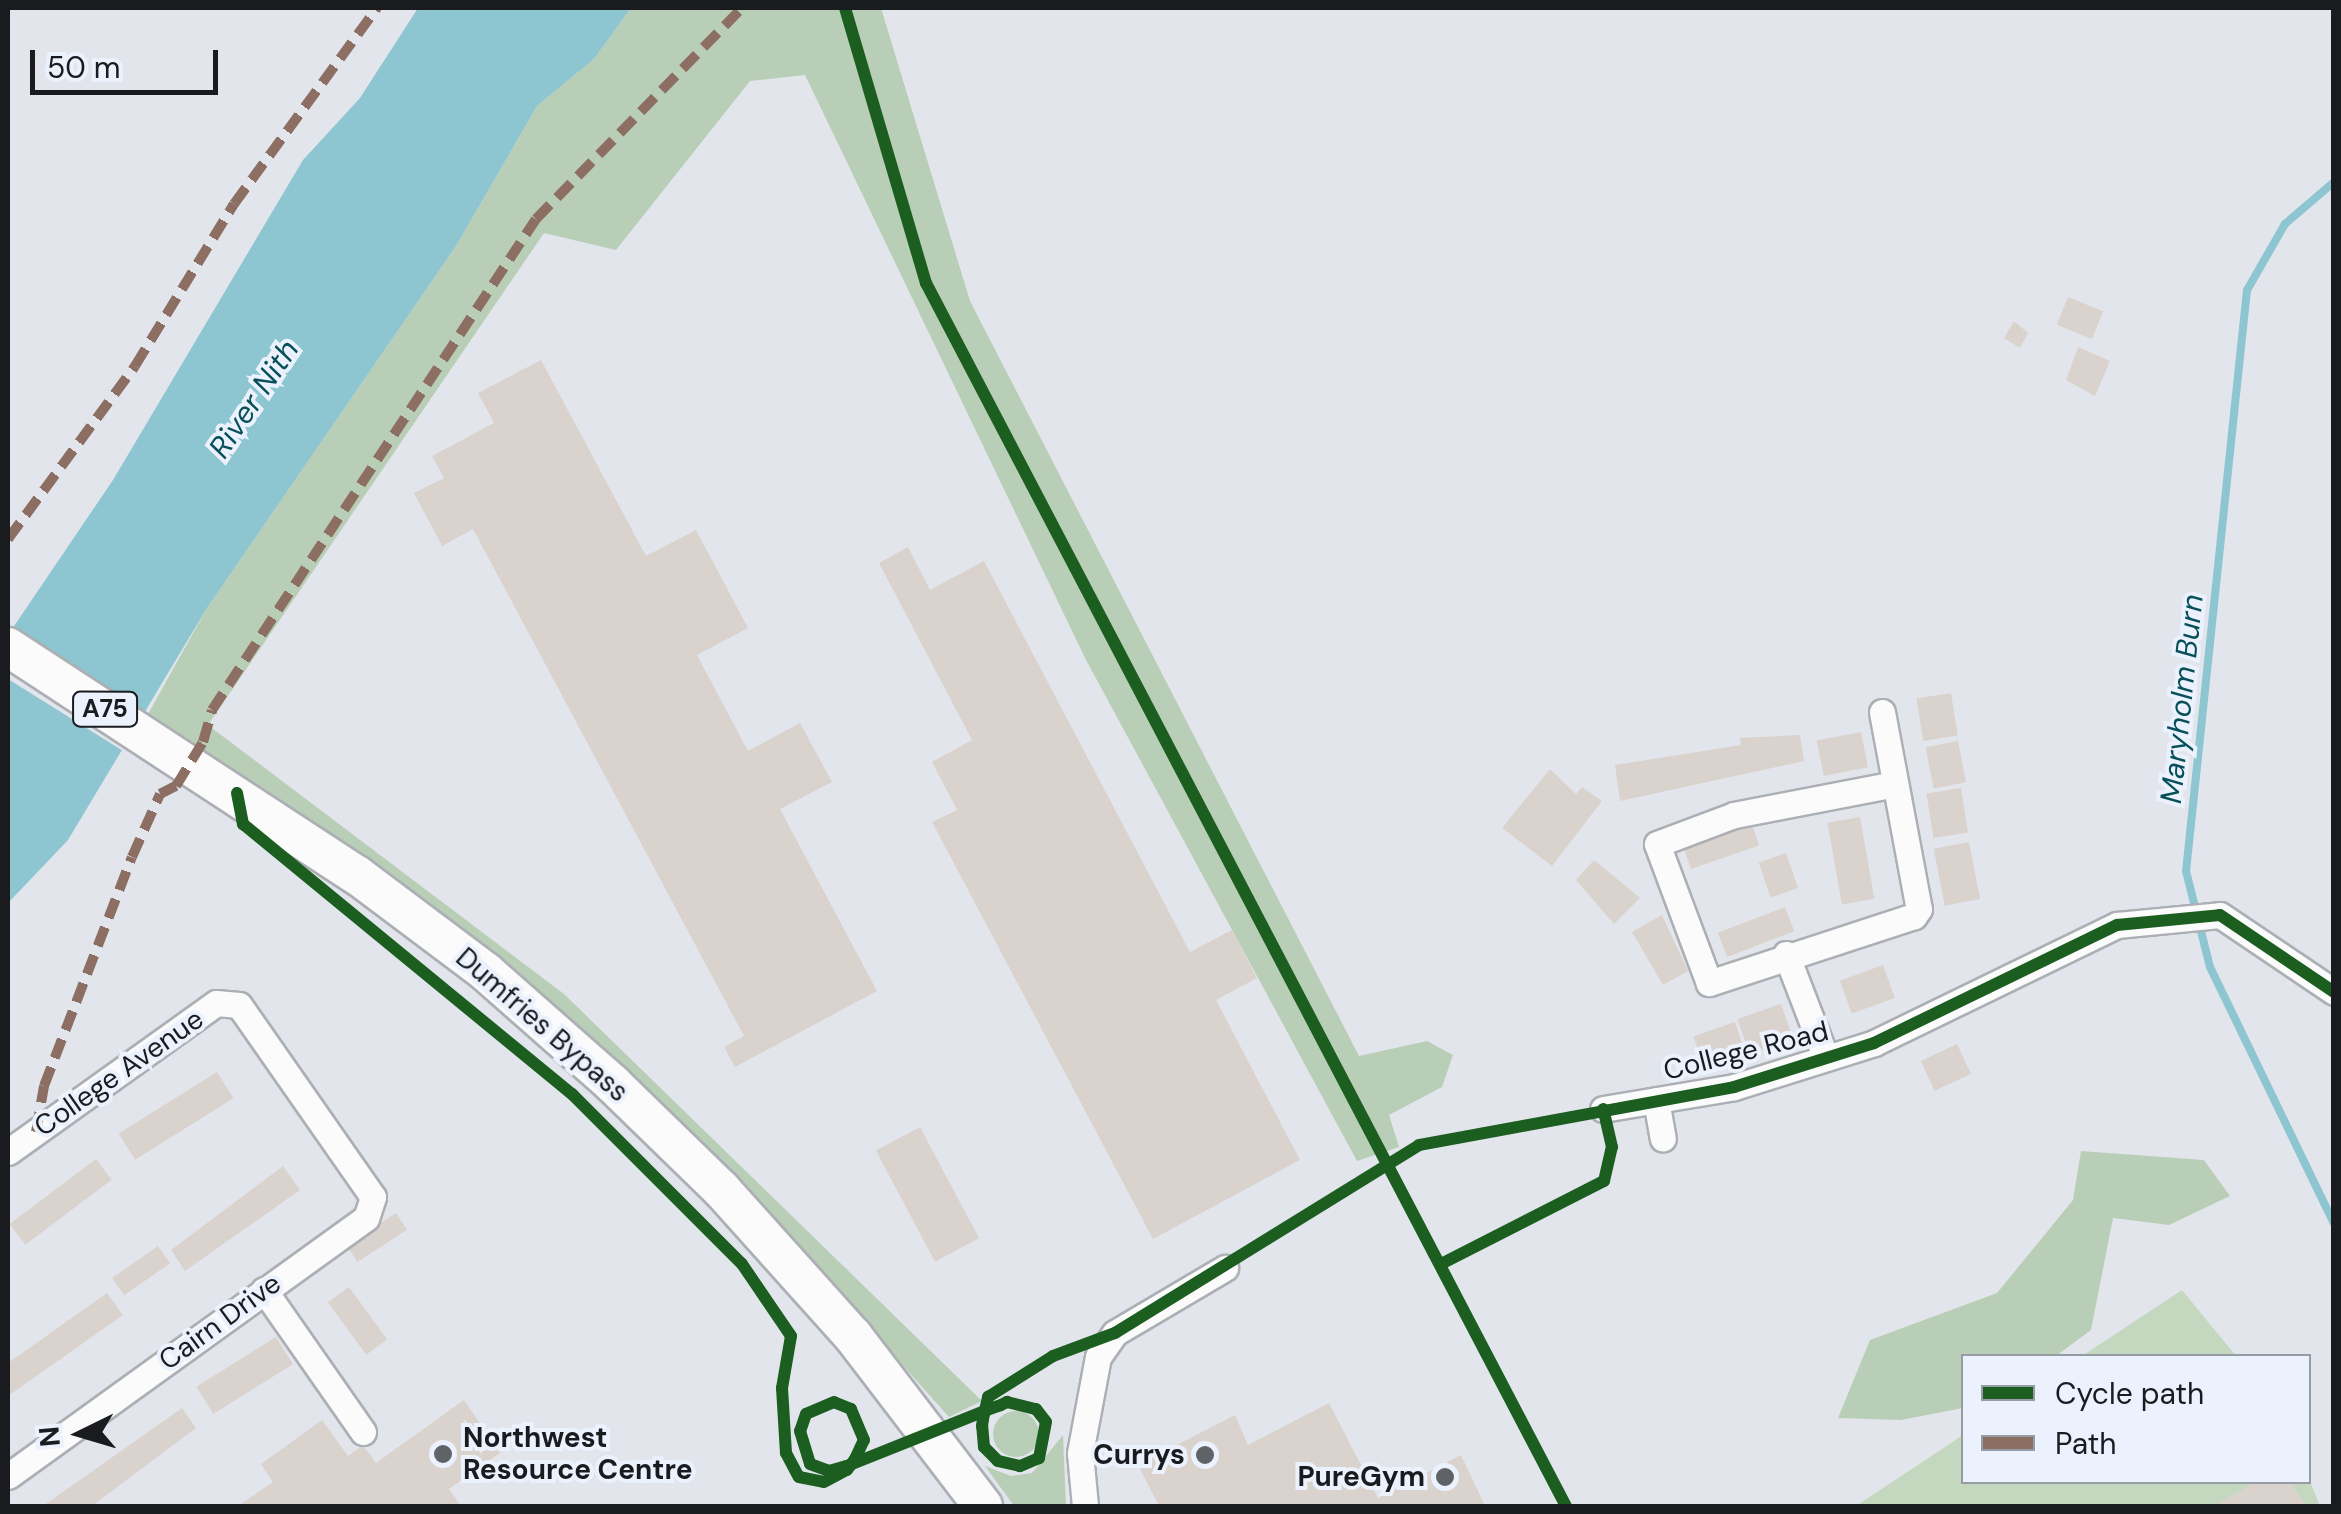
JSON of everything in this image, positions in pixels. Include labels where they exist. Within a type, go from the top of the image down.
[{"type":"highway","name":"Dumfries Bypass","points":[[8,647],[203,770],[486,972],[613,1084],[722,1189],[853,1336],[983,1506]]},
{"type":"street","points":[[1882,712],[1896,784],[1914,916],[1786,954],[1709,984],[1657,844],[1734,815],[1896,784]]},
{"type":"street","name":"College Road","points":[[1603,1109],[1656,1100],[1874,1043],[2117,925],[2220,915],[2334,992]]},
{"type":"street","points":[[1786,954],[1826,1058]]},
{"type":"street","name":"College Avenue","points":[[8,1152],[216,1003],[239,1005],[373,1197]]},
{"type":"street","points":[[1656,1100],[1662,1138]]},
{"type":"street","name":"Cairn Drive","points":[[8,1476],[366,1218],[373,1197]]},
{"type":"street","points":[[1085,1506],[1080,1453],[1090,1384],[1115,1333],[1224,1268]]},
{"type":"street","points":[[264,1290],[363,1432]]},
{"type":"green space","points":[[631,8],[881,8],[970,301],[1359,1056],[1427,1041],[1453,1055],[1442,1087],[1389,1115],[1399,1147],[1357,1161],[1085,658],[805,75],[750,81],[616,250],[544,233],[208,725],[564,994],[982,1401],[949,1417],[779,1227],[317,833],[148,714],[207,608],[456,246],[537,106],[594,59]]},
{"type":"green space","points":[[2081,1151],[2204,1160],[2230,1196],[2169,1225],[2113,1218],[2091,1330],[2059,1354],[1961,1354],[1961,1408],[1901,1420],[1838,1418],[1870,1340],[1997,1293],[2073,1200]]},
{"type":"green space","points":[[2182,1290],[2234,1354],[2085,1354]]},
{"type":"green space","points":[[1016,1411],[1033,1417],[1039,1434],[1033,1451],[1016,1457],[999,1451],[993,1434],[999,1417]]},
{"type":"green space","points":[[1063,1435],[1066,1506],[1014,1506],[985,1466],[1011,1476],[1032,1473]]},
{"type":"green space","points":[[1961,1436],[1961,1484],[2311,1484],[2320,1506],[1856,1506]]},
{"type":"water","name":"River Nith","points":[[418,8],[631,8],[594,59],[537,106],[456,246],[207,608],[68,840],[8,903],[8,635],[113,480],[303,160],[360,98]]},
{"type":"pier","points":[[10,624],[152,716],[128,754],[8,679]]},
{"type":"building","points":[[2068,297],[2103,311],[2092,339],[2057,325]]},
{"type":"building","points":[[2014,321],[2028,333],[2020,348],[2004,338]]},
{"type":"building","points":[[2078,347],[2110,361],[2095,396],[2066,380]]},
{"type":"building","points":[[541,360],[646,556],[696,530],[748,628],[697,655],[748,751],[800,723],[832,782],[780,809],[877,991],[735,1067],[724,1047],[744,1036],[473,529],[442,546],[414,493],[444,478],[432,456],[494,423],[478,393]]},
{"type":"building","points":[[908,547],[930,590],[984,561],[1190,952],[1232,930],[1257,978],[1216,1000],[1300,1160],[1153,1239],[932,822],[957,810],[932,762],[972,740],[879,563]]},
{"type":"building","points":[[1951,693],[1958,735],[1923,741],[1916,698]]},
{"type":"building","points":[[1861,732],[1868,767],[1824,776],[1817,741]]},
{"type":"building","points":[[1800,735],[1804,761],[1620,801],[1615,765],[1741,745],[1740,738]]},
{"type":"building","points":[[1958,741],[1966,782],[1934,789],[1926,747]]},
{"type":"building","points":[[1550,769],[1576,794],[1582,787],[1602,801],[1552,866],[1502,828]]},
{"type":"building","points":[[1961,788],[1968,832],[1933,838],[1926,793]]},
{"type":"building","points":[[1860,817],[1874,899],[1842,904],[1828,823]]},
{"type":"building","points":[[1750,819],[1759,845],[1691,869],[1682,842]]},
{"type":"building","points":[[1969,842],[1980,899],[1945,906],[1934,849]]},
{"type":"building","points":[[1786,853],[1798,888],[1771,897],[1759,862]]},
{"type":"building","points":[[1594,860],[1640,898],[1614,924],[1576,880]]},
{"type":"building","points":[[1785,907],[1794,931],[1727,957],[1718,933]]},
{"type":"building","points":[[1662,915],[1688,971],[1663,985],[1632,932]]},
{"type":"building","points":[[1883,965],[1895,998],[1852,1014],[1840,981]]},
{"type":"building","points":[[1781,1004],[1793,1039],[1750,1054],[1738,1019]]},
{"type":"building","points":[[1735,1022],[1746,1054],[1704,1068],[1693,1036]]},
{"type":"building","points":[[1957,1044],[1971,1074],[1935,1091],[1921,1061]]},
{"type":"building","points":[[217,1072],[233,1098],[135,1160],[119,1133]]},
{"type":"building","points":[[920,1127],[979,1238],[935,1262],[876,1150]]},
{"type":"building","points":[[96,1159],[112,1180],[25,1245],[10,1224]]},
{"type":"building","points":[[283,1166],[300,1190],[185,1271],[171,1250]]},
{"type":"building","points":[[396,1213],[407,1230],[357,1262],[347,1245]]},
{"type":"building","points":[[158,1246],[170,1263],[124,1295],[112,1278]]},
{"type":"building","points":[[349,1287],[387,1340],[366,1355],[328,1302]]},
{"type":"building","points":[[107,1293],[123,1315],[8,1396],[8,1363]]},
{"type":"building","points":[[276,1337],[293,1364],[213,1414],[196,1387]]},
{"type":"building","name":"Northwest Resource Centre","points":[[464,1400],[500,1453],[449,1489],[461,1506],[238,1506],[273,1482],[261,1464],[322,1420],[348,1456],[363,1445],[376,1463]]},
{"type":"building","points":[[1329,1403],[1378,1498],[1461,1455],[1485,1506],[1159,1506],[1138,1465],[1235,1415],[1248,1445]]},
{"type":"building","points":[[182,1408],[196,1428],[92,1506],[43,1506]]},
{"type":"building","points":[[2252,1484],[2292,1484],[2306,1506],[2214,1506]]},
{"type":"waterway","name":"Maryholm Burn","points":[[2334,182],[2285,224],[2247,290],[2186,871],[2210,967],[2334,1223]]},
{"type":"marked path","points":[[8,539],[135,366],[234,204],[377,8]]},
{"type":"marked path","points":[[36,1132],[44,1086],[132,857],[160,794],[176,786],[203,742],[212,710],[536,219],[742,8]]},
{"type":"cycle path","points":[[845,8],[926,283],[1566,1506]]},
{"type":"cycle path","points":[[237,793],[243,824],[572,1094],[742,1264],[791,1336],[782,1388],[786,1453],[799,1477],[824,1482],[847,1470],[855,1459],[864,1440],[851,1409],[834,1402],[806,1414],[800,1431],[810,1464],[829,1471],[847,1466],[992,1408],[1001,1405],[1007,1402],[1036,1409],[1046,1422],[1039,1458],[1020,1466],[998,1461],[984,1447],[982,1426],[983,1419],[988,1397],[1053,1356],[1115,1333],[1419,1145],[1734,1087],[1874,1043],[2117,925],[2220,915],[2334,992]]},
{"type":"cycle path","points":[[1441,1264],[1604,1181],[1612,1147],[1603,1109]]},
{"type":"place","name":"Northwest Resource Centre","points":[[443,1454]]},
{"type":"place","name":"Currys","points":[[1205,1455]]},
{"type":"place","name":"PureGym","points":[[1445,1477]]}]
